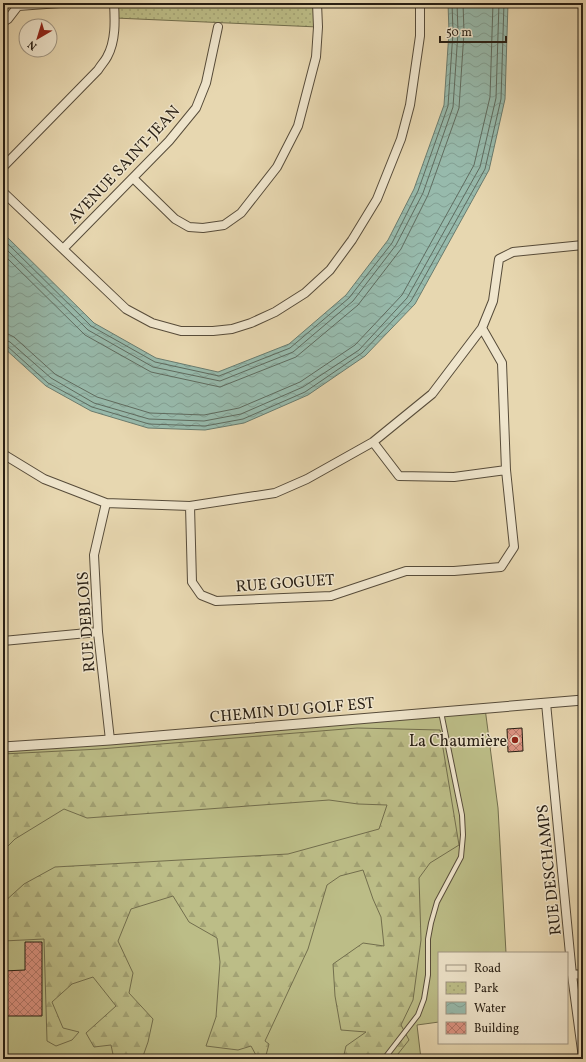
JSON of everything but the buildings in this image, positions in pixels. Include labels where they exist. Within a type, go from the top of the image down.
[{"type":"street","points":[[3,22],[8,19],[17,5],[60,3]]},
{"type":"street","points":[[3,167],[98,70],[108,56],[113,42],[115,18],[114,3]]},
{"type":"street","points":[[133,178],[175,219],[189,227],[202,228],[224,225],[241,213],[277,167],[298,126],[316,57],[318,27],[317,3]]},
{"type":"street","points":[[3,192],[126,309],[152,323],[181,330],[213,331],[251,324],[305,293],[330,270],[352,240],[377,199],[401,139],[410,105],[420,36],[420,3]]},
{"type":"street","name":"AVENUE SAINT-JEAN","points":[[62,249],[169,141],[196,108],[206,82],[218,27]]},
{"type":"street","points":[[3,454],[44,478],[106,503],[190,506],[275,493],[307,479],[373,442],[432,394],[482,328],[493,301],[499,259],[513,252],[583,245]]},
{"type":"street","name":"RUE GOGUET","points":[[190,506],[192,582],[201,595],[216,600],[331,596],[406,571],[454,571],[501,567],[514,547],[506,470],[502,363],[482,328]]},
{"type":"street","points":[[373,442],[400,476],[454,477],[506,470]]},
{"type":"street","name":"RUE DEBLOIS","points":[[106,503],[94,555],[98,632],[110,740]]},
{"type":"street","points":[[3,641],[98,632]]},
{"type":"street","name":"CHEMIN DU GOLF EST","points":[[3,747],[110,740],[583,700]]},
{"type":"street","name":"RUE DESCHAMPS","points":[[546,703],[572,975],[583,1059]]},
{"type":"street","points":[[572,975],[583,974]]},
{"type":"lane","points":[[384,1059],[418,1015],[424,999],[428,975],[428,939],[431,923],[437,902],[461,857],[463,836],[462,815],[441,712]]},
{"type":"green space","points":[[114,3],[317,3],[318,27],[115,18]]},
{"type":"green space","points":[[485,708],[498,808],[506,952],[438,952],[438,1022],[417,1025],[421,1059],[3,1059],[3,745]]},
{"type":"green space","points":[[357,728],[440,730],[459,845],[430,863],[419,878],[421,940],[413,1000],[401,1025],[409,1040],[394,1059],[343,1059],[346,1046],[366,1032],[341,1030],[335,996],[333,964],[363,943],[384,946],[381,917],[363,870],[340,876],[327,885],[308,949],[265,1041],[269,1044],[265,1059],[256,1059],[257,1057],[251,1046],[238,1050],[206,1046],[216,1017],[220,962],[217,938],[189,922],[173,896],[131,909],[118,941],[133,973],[129,993],[153,1019],[148,1042],[142,1059],[114,1059],[111,1045],[94,1047],[86,1033],[116,1006],[93,977],[72,984],[52,1002],[63,1028],[79,1032],[72,1040],[56,1046],[47,1041],[44,939],[3,941],[3,903],[24,884],[55,867],[288,854],[379,829],[387,805],[358,804],[329,800],[87,818],[64,809],[15,839],[3,851],[3,754],[100,749]]},
{"type":"water","points":[[448,3],[508,3],[505,99],[489,170],[415,304],[365,356],[308,395],[244,423],[205,430],[148,428],[91,411],[46,386],[3,347],[3,233],[94,323],[156,358],[218,372],[289,344],[346,295],[388,240],[414,189],[444,105],[449,32]]},
{"type":"place","name":"La Chaumière","points":[[515,740]]}]
